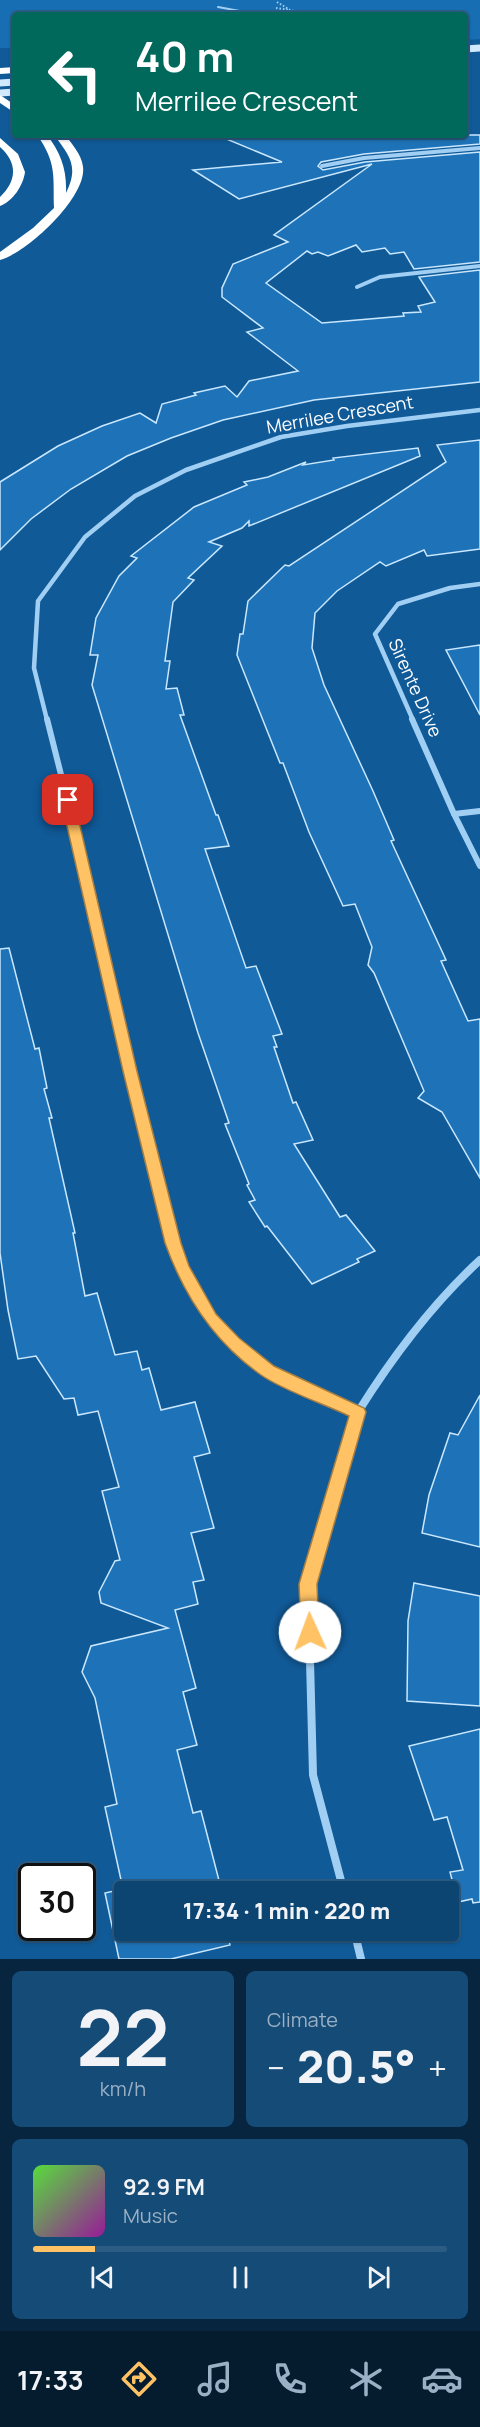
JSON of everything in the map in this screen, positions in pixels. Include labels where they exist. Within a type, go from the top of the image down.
[{"type":"highway","points":[[0,98],[12,108]]},
{"type":"highway","points":[[44,138],[59,162],[62,174],[59,209]]},
{"type":"highway","points":[[0,257],[39,229],[59,209],[77,182],[78,168],[68,146],[61,138]]},
{"type":"highway","points":[[0,141],[12,151],[19,162],[20,174],[10,194],[0,203]]},
{"type":"street","points":[[322,166],[364,158],[480,148]]},
{"type":"street","points":[[357,287],[380,277],[480,266]]},
{"type":"street","name":"Merrilee Crescent","points":[[357,1416],[268,1371],[233,1342],[211,1318],[182,1267],[173,1243],[130,1071],[84,866],[34,668],[38,601],[85,537],[135,496],[186,470],[281,437],[347,426],[480,410]]},
{"type":"street","name":"Sirente Drive","points":[[480,584],[450,588],[398,604],[375,634],[454,814],[480,866]]},
{"type":"street","points":[[454,814],[480,811]]},
{"type":"street","points":[[341,1881],[314,1775],[308,1584],[357,1416],[393,1355],[422,1317],[454,1283],[480,1260]]},
{"type":"street","points":[[357,1941],[361,1959]]},
{"type":"lane","points":[[218,8],[243,12]]},
{"type":"path","points":[[275,0],[298,12]]},
{"type":"shaded area","points":[[0,0],[480,0],[480,39],[468,40],[468,12],[12,12],[12,48],[0,48]]},
{"type":"building","points":[[468,135],[480,135],[480,144],[364,154],[321,162],[318,166],[323,170],[365,162],[480,152],[480,262],[414,269],[404,252],[390,254],[385,248],[362,252],[356,245],[328,256],[307,251],[266,283],[322,323],[404,316],[403,313],[421,312],[418,306],[435,302],[419,277],[480,270],[480,382],[314,400],[223,420],[171,438],[127,456],[71,489],[31,519],[0,550],[0,482],[58,446],[102,426],[140,413],[156,423],[162,404],[196,395],[194,393],[225,386],[237,397],[249,381],[298,371],[247,332],[263,328],[222,297],[222,288],[233,264],[288,242],[274,235],[372,164],[239,199],[193,170],[282,162],[224,138],[468,138]]},
{"type":"building","points":[[480,440],[480,549],[427,556],[424,550],[386,566],[380,562],[337,591],[315,613],[312,648],[324,685],[394,840],[391,841],[446,960],[441,961],[468,1021],[480,1019],[480,1178],[442,1112],[418,1098],[424,1091],[374,973],[368,965],[372,947],[355,904],[343,906],[309,832],[283,763],[280,763],[237,655],[248,601],[285,565],[289,566],[446,462],[437,445]]},
{"type":"building","points":[[418,448],[420,456],[249,526],[249,521],[242,528],[209,542],[222,546],[188,578],[194,580],[173,602],[165,661],[170,661],[166,689],[177,688],[184,715],[180,715],[229,846],[205,849],[246,968],[256,966],[282,1034],[273,1036],[277,1047],[274,1047],[293,1103],[296,1102],[313,1140],[294,1144],[340,1217],[346,1215],[375,1251],[357,1259],[359,1262],[312,1284],[267,1226],[265,1227],[249,1202],[255,1200],[247,1185],[249,1184],[225,1124],[229,1123],[198,1033],[92,685],[98,655],[90,655],[96,618],[119,576],[137,558],[131,556],[194,507],[247,485],[244,482],[268,477],[306,462],[303,465],[334,460],[333,458]]},
{"type":"building","points":[[480,645],[480,715],[446,650]]},
{"type":"building","points":[[9,948],[35,1049],[39,1048],[47,1088],[44,1089],[52,1118],[49,1118],[75,1233],[73,1233],[85,1296],[97,1293],[115,1355],[137,1351],[142,1370],[149,1368],[161,1410],[195,1402],[210,1453],[194,1457],[214,1528],[191,1533],[204,1580],[193,1582],[198,1604],[175,1610],[196,1688],[183,1692],[197,1745],[177,1750],[193,1813],[201,1811],[219,1881],[121,1881],[105,1807],[117,1804],[95,1698],[82,1672],[91,1646],[168,1628],[101,1603],[99,1592],[115,1561],[120,1560],[102,1491],[119,1487],[98,1411],[78,1415],[74,1398],[64,1399],[36,1356],[18,1359],[0,1253],[0,949]]},
{"type":"building","points":[[480,1395],[480,1547],[422,1533],[429,1495],[450,1433],[458,1435]]},
{"type":"building","points":[[414,1583],[480,1596],[480,1706],[407,1701],[408,1621]]},
{"type":"building","points":[[480,1729],[480,1902],[473,1903],[472,1899],[459,1902],[459,1881],[452,1881],[450,1872],[463,1870],[447,1817],[434,1820],[409,1746]]},
{"type":"building","points":[[114,1891],[114,1935],[105,1893]]},
{"type":"building","points":[[115,1941],[229,1941],[230,1945],[171,1959],[119,1959]]},
{"type":"route","points":[[68,800],[130,1071],[173,1243],[182,1267],[194,1292],[211,1318],[233,1342],[268,1371],[358,1412],[308,1584],[310,1632]]}]
